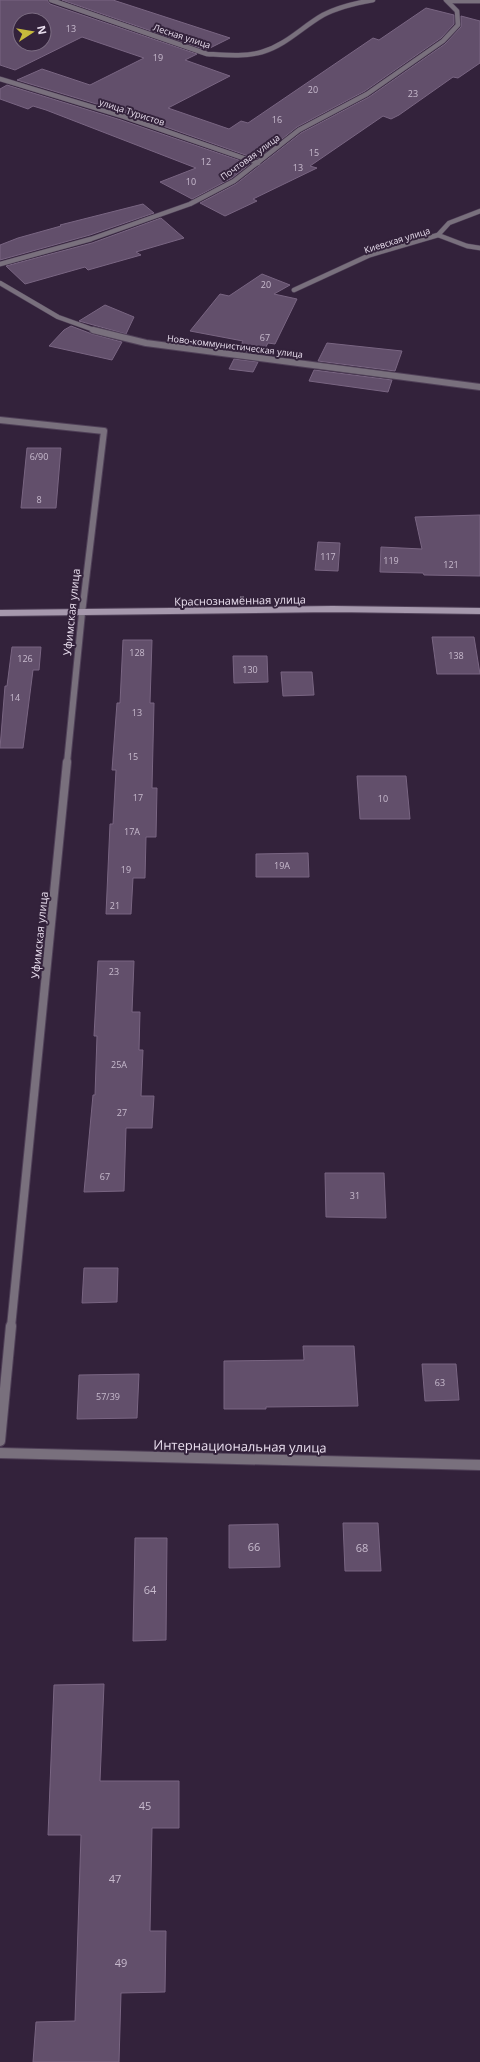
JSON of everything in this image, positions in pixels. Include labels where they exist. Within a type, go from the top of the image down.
[{"type":"street","name":"Лесная улица","points":[[51,0],[207,54],[232,55],[267,51],[286,41],[323,16],[342,7],[371,0]]},
{"type":"street","points":[[447,1],[480,1]]},
{"type":"street","name":"Почтовая улица","points":[[0,264],[92,239],[190,204],[234,181],[299,130],[367,94],[443,41],[458,25],[457,11],[447,1]]},
{"type":"street","name":"улица Туристов","points":[[0,79],[122,116],[258,163]]},
{"type":"street","name":"Киевская улица","points":[[294,290],[370,255],[438,235],[449,223],[480,211]]},
{"type":"street","points":[[438,235],[467,246],[480,248]]},
{"type":"street","name":"Ново-коммунистическая улица","points":[[0,283],[58,317],[88,329],[146,343],[480,386]]},
{"type":"street","name":"Уфимская улица","points":[[0,420],[104,431],[82,613],[0,1441]]},
{"type":"street","name":"Краснознамённая улица","points":[[0,613],[333,609],[480,611]]},
{"type":"street","name":"Интернациональная улица","points":[[0,1453],[480,1465]]},
{"type":"building","points":[[0,0],[47,0],[50,4],[197,54],[185,60],[230,76],[168,108],[229,129],[241,121],[248,123],[373,38],[379,40],[426,8],[454,15],[454,24],[441,38],[365,91],[297,127],[257,159],[123,112],[17,80],[42,69],[90,85],[144,58],[82,37],[52,52],[52,12],[12,12],[12,52],[52,52],[15,70],[0,65]]},
{"type":"building","points":[[62,0],[113,0],[230,38],[206,50]]},
{"type":"building","points":[[461,16],[480,21],[480,63],[458,78],[453,77],[399,115],[391,119],[383,116],[310,166],[317,168],[253,199],[257,201],[225,216],[200,203],[236,184],[301,133],[369,97],[445,44],[461,27]]},
{"type":"building","points":[[7,85],[121,120],[250,164],[232,178],[192,199],[160,182],[196,168],[46,110],[33,106],[28,109],[0,99],[0,89]]},
{"type":"building","points":[[143,204],[154,213],[90,235],[0,260],[0,245],[18,238],[61,226],[60,225]]},
{"type":"building","points":[[161,218],[184,238],[136,252],[141,255],[88,270],[85,267],[25,284],[6,266],[92,243]]},
{"type":"building","points":[[262,274],[290,285],[274,294],[297,299],[275,344],[268,343],[262,354],[238,351],[243,341],[190,331],[220,294],[229,296]]},
{"type":"building","points":[[105,305],[134,317],[126,334],[79,321]]},
{"type":"building","points":[[71,326],[92,334],[122,342],[112,360],[49,346],[64,330]]},
{"type":"building","points":[[327,343],[402,351],[395,371],[318,361]]},
{"type":"building","points":[[234,359],[258,362],[253,372],[229,369]]},
{"type":"building","points":[[314,370],[392,380],[388,392],[309,381]]},
{"type":"building","points":[[27,448],[61,448],[56,508],[21,508]]},
{"type":"building","points":[[480,515],[480,576],[424,575],[423,573],[380,572],[381,547],[422,549],[415,517]]},
{"type":"building","points":[[318,542],[340,543],[338,571],[315,570]]},
{"type":"building","points":[[432,637],[474,637],[480,674],[437,674]]},
{"type":"building","points":[[123,640],[152,640],[150,703],[154,703],[152,788],[157,788],[156,837],[146,837],[145,878],[133,878],[131,914],[106,914],[110,824],[113,824],[116,770],[112,770],[117,703],[120,703]]},
{"type":"building","points":[[12,647],[41,647],[39,670],[33,670],[23,748],[0,748],[5,686],[7,686]]},
{"type":"building","points":[[233,656],[267,656],[268,682],[234,683]]},
{"type":"building","points":[[281,672],[312,672],[314,695],[283,696]]},
{"type":"building","points":[[357,776],[406,776],[410,819],[360,819]]},
{"type":"building","points":[[308,853],[309,877],[256,877],[256,854]]},
{"type":"building","points":[[98,961],[134,961],[132,1012],[140,1012],[139,1050],[143,1050],[141,1096],[154,1096],[152,1128],[126,1128],[124,1191],[84,1192],[93,1095],[95,1095],[97,1036],[94,1036]]},
{"type":"building","points":[[325,1173],[384,1173],[386,1218],[326,1217]]},
{"type":"building","points":[[84,1268],[118,1268],[117,1302],[82,1303]]},
{"type":"building","points":[[303,1346],[354,1346],[358,1406],[224,1409],[224,1361],[304,1360]]},
{"type":"building","points":[[422,1364],[456,1364],[459,1400],[425,1401]]},
{"type":"building","points":[[139,1374],[137,1418],[77,1419],[79,1375]]},
{"type":"building","points":[[343,1523],[378,1523],[381,1571],[345,1571]]},
{"type":"building","points":[[278,1524],[280,1567],[229,1568],[229,1525]]},
{"type":"building","points":[[135,1538],[167,1538],[166,1640],[133,1641]]},
{"type":"building","points":[[104,1684],[100,1781],[179,1781],[179,1828],[152,1828],[150,1931],[166,1931],[165,1992],[121,1993],[119,2062],[33,2062],[36,2022],[75,2021],[81,1835],[48,1835],[54,1685]]}]
